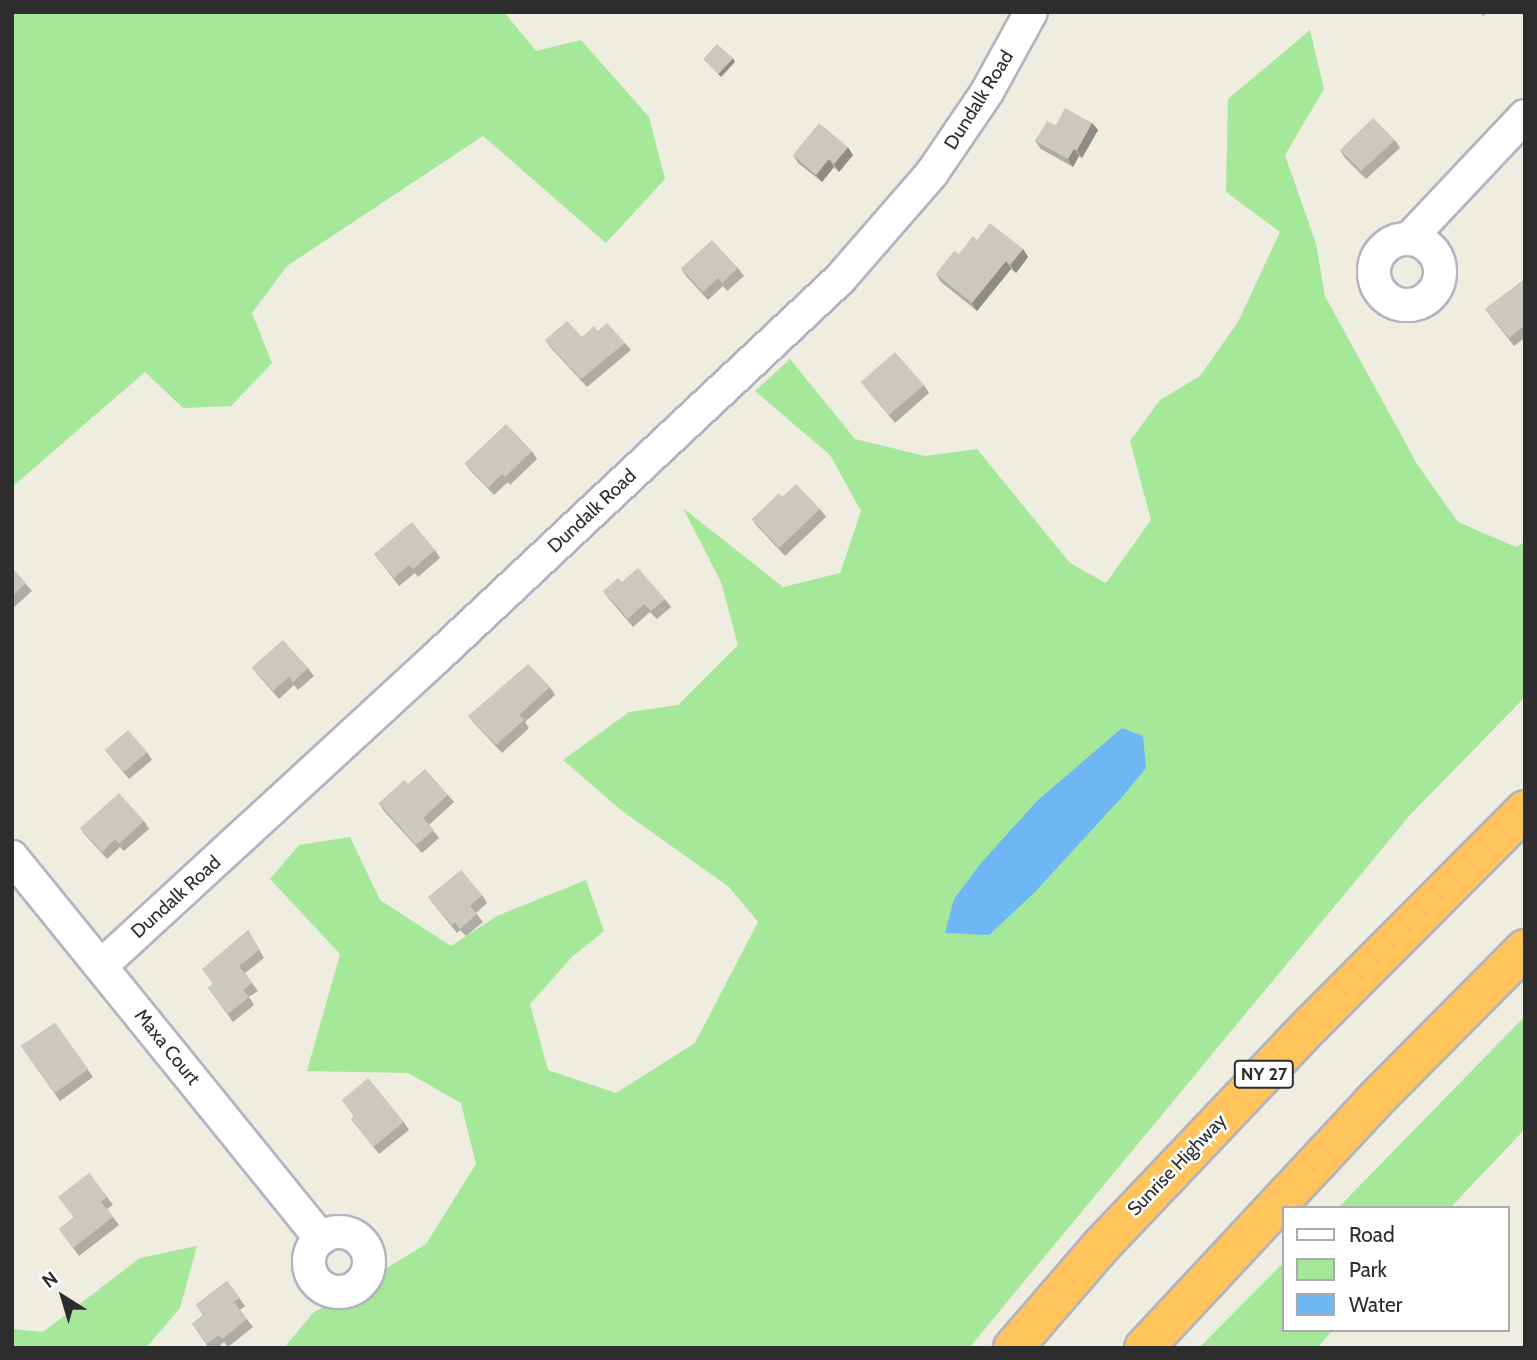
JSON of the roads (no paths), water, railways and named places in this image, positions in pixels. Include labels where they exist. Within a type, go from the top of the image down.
[{"type":"highway","name":"Sunrise Highway","points":[[1013,1348],[1120,1226],[1310,1026],[1525,810]]},
{"type":"highway","points":[[1144,1348],[1373,1102],[1525,948]]},
{"type":"street","name":"Dundalk Road","points":[[100,966],[447,648],[840,279],[932,173],[986,92],[1031,12]]},
{"type":"street","points":[[1409,239],[1525,116]]},
{"type":"street","name":"Maxa Court","points":[[12,857],[321,1238]]},
{"type":"water","points":[[1122,728],[1143,736],[1146,768],[1122,797],[1034,893],[989,935],[945,933],[954,899],[981,863],[1037,801]]}]
